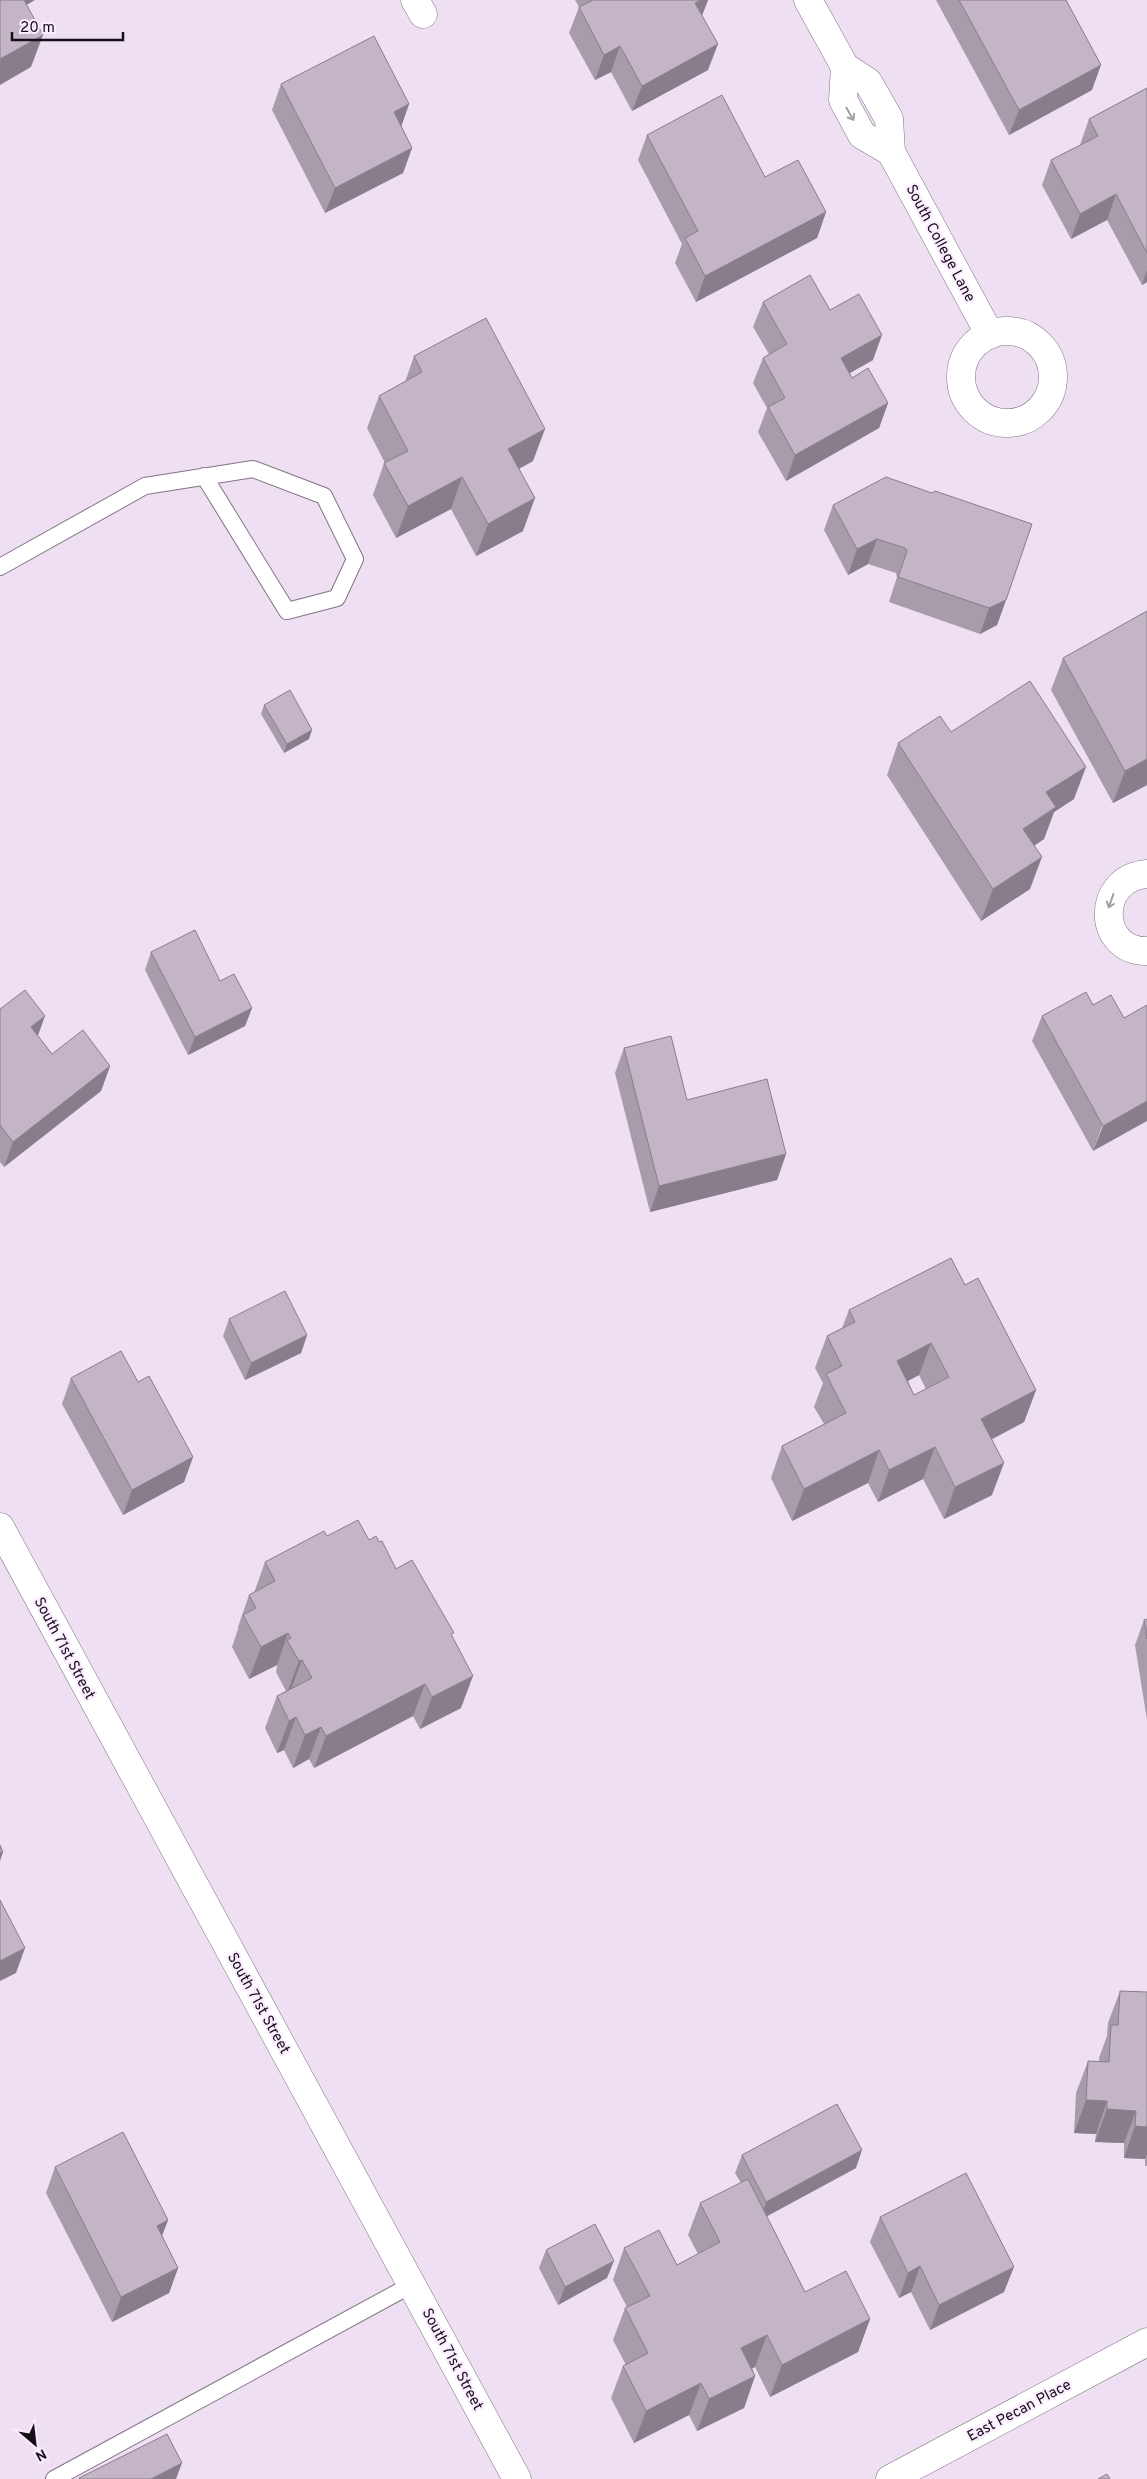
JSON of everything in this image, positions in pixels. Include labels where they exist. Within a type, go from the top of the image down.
[{"type":"street","name":"South College Lane","points":[[808,0],[844,67],[843,100],[862,135],[891,152],[990,335]]},
{"type":"street","points":[[1147,874],[1128,879],[1118,886],[1108,908],[1112,931],[1120,941],[1130,948],[1147,951]]},
{"type":"street","name":"South 71st Street","points":[[0,1527],[413,2284],[517,2479]]},
{"type":"street","name":"East Pecan Place","points":[[890,2479],[1147,2342]]},
{"type":"lane","points":[[0,567],[145,486],[204,476],[253,469],[324,496],[355,559],[337,598],[287,611],[204,476]]},
{"type":"lane","points":[[54,2479],[413,2284]]},
{"type":"building","points":[[0,0],[24,0],[43,35],[0,59]]},
{"type":"building","points":[[593,0],[701,0],[695,3],[718,44],[642,86],[620,46],[604,55],[579,7]]},
{"type":"building","points":[[959,0],[1066,0],[1101,65],[1019,110]]},
{"type":"building","points":[[374,36],[409,104],[394,112],[412,148],[335,188],[281,84]]},
{"type":"building","points":[[1147,88],[1147,253],[1116,194],[1080,214],[1051,160],[1098,136],[1089,119]]},
{"type":"building","points":[[722,95],[765,177],[798,160],[826,212],[705,276],[685,238],[698,231],[647,135]]},
{"type":"building","points":[[810,275],[830,310],[859,294],[882,335],[841,358],[852,378],[868,368],[888,403],[795,455],[768,407],[785,398],[763,358],[787,344],[763,302]]},
{"type":"building","points":[[486,318],[545,429],[508,449],[535,498],[488,524],[462,477],[408,506],[384,463],[408,451],[379,396],[422,372],[414,356]]},
{"type":"building","points":[[886,477],[932,493],[935,491],[1032,524],[1006,600],[989,608],[898,577],[907,551],[905,548],[877,539],[857,549],[833,505]]},
{"type":"building","points":[[1147,611],[1147,759],[1125,771],[1063,658]]},
{"type":"building","points":[[1030,681],[1086,767],[1046,792],[1056,807],[1023,829],[1042,857],[993,889],[898,743],[940,716],[951,732]]},
{"type":"building","points":[[290,690],[312,730],[287,744],[264,705]]},
{"type":"building","points":[[195,930],[220,981],[234,974],[252,1008],[195,1037],[151,952]]},
{"type":"building","points":[[25,990],[45,1016],[31,1027],[52,1054],[83,1030],[110,1066],[13,1142],[0,1125],[0,1009]]},
{"type":"building","points":[[1086,992],[1093,1005],[1111,995],[1124,1018],[1147,1005],[1147,1101],[1103,1126],[1042,1016]]},
{"type":"building","points":[[671,1036],[687,1100],[767,1079],[786,1154],[659,1186],[624,1048]]},
{"type":"building","points":[[951,1258],[965,1285],[978,1278],[1036,1390],[981,1419],[1004,1463],[955,1487],[935,1447],[889,1470],[879,1450],[804,1489],[782,1446],[846,1413],[826,1374],[842,1366],[827,1336],[855,1322],[849,1310]],"holes":[[[931,1343],[949,1377],[914,1395],[897,1361]]]},
{"type":"building","points":[[285,1291],[307,1335],[251,1363],[229,1319]]},
{"type":"building","points":[[121,1351],[138,1382],[149,1376],[193,1457],[132,1490],[71,1378]]},
{"type":"building","points":[[358,1520],[369,1540],[376,1536],[379,1542],[382,1541],[396,1569],[412,1560],[454,1633],[451,1634],[473,1676],[432,1697],[425,1684],[326,1736],[321,1727],[305,1735],[296,1717],[289,1721],[277,1696],[312,1678],[302,1660],[299,1661],[287,1640],[291,1638],[288,1633],[261,1647],[243,1615],[256,1608],[249,1595],[275,1581],[265,1562],[324,1531],[327,1536]]},
{"type":"building","points":[[1147,1619],[1147,1639],[1144,1620]]},
{"type":"building","points":[[0,1900],[25,1948],[0,1961]]},
{"type":"building","points":[[1120,1991],[1147,1992],[1147,2127],[1135,2126],[1136,2111],[1107,2109],[1107,2101],[1086,2100],[1088,2061],[1109,2062],[1111,2025],[1118,2025]]},
{"type":"building","points":[[837,2104],[862,2150],[766,2202],[742,2155]]},
{"type":"building","points":[[123,2132],[168,2220],[157,2226],[178,2268],[121,2297],[55,2167]]},
{"type":"building","points":[[966,2173],[1014,2267],[939,2305],[920,2266],[908,2273],[880,2217]]},
{"type":"building","points":[[748,2179],[805,2292],[846,2271],[870,2319],[782,2365],[767,2335],[741,2348],[755,2376],[709,2399],[701,2383],[646,2411],[623,2366],[648,2353],[625,2308],[650,2296],[624,2248],[659,2230],[677,2265],[720,2242],[700,2203]]},
{"type":"building","points":[[595,2224],[614,2261],[565,2287],[546,2250]]},
{"type":"building","points":[[167,2434],[182,2463],[151,2479],[79,2478]]},
{"type":"building","points":[[1107,2474],[1110,2479],[1098,2479]]}]
